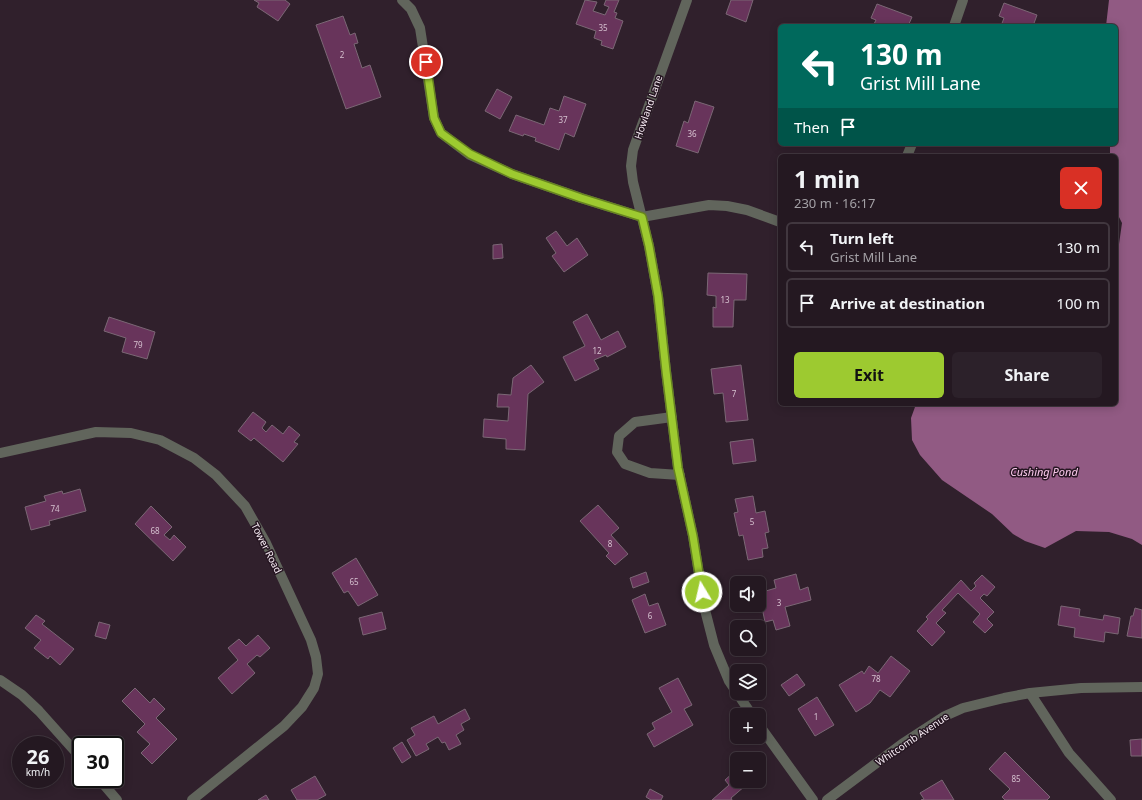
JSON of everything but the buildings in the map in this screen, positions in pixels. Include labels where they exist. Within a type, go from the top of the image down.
[{"type":"street","points":[[402,0],[411,9],[420,28],[434,118],[441,133],[470,154],[512,174],[642,217],[709,205],[727,206],[747,210],[778,221]]},
{"type":"street","name":"Howland Lane","points":[[687,0],[633,150],[630,166],[649,246],[658,296],[680,475],[693,536],[704,606],[714,645],[730,682]]},
{"type":"street","points":[[955,24],[963,0]]},
{"type":"street","points":[[672,417],[635,422],[619,436],[617,452],[625,464],[650,473],[680,475]]},
{"type":"street","name":"Tower Road","points":[[0,453],[96,432],[131,433],[160,440],[194,458],[216,475],[245,506],[266,543],[311,640],[316,657],[318,674],[314,688],[302,707],[284,726],[192,800]]},
{"type":"street","points":[[0,680],[22,695],[39,711],[72,748]]},
{"type":"street","name":"Whitcomb Avenue","points":[[827,800],[902,744],[945,716],[963,708],[1030,693],[1081,688],[1142,687]]},
{"type":"street","points":[[1030,693],[1069,753],[1110,800]]},
{"type":"street","points":[[766,735],[813,800]]},
{"type":"street","points":[[107,788],[117,800]]},
{"type":"water","name":"Cushing Pond","points":[[1109,0],[1142,0],[1142,545],[1132,539],[1109,532],[1076,531],[1045,548],[1025,541],[1013,534],[992,514],[942,480],[920,455],[912,440],[911,418],[916,406],[1118,406],[1118,251],[1122,223],[1118,215],[1118,154],[1110,154],[1110,146],[1118,146],[1118,24],[1106,24]]},
{"type":"route","points":[[426,62],[434,118],[441,133],[470,154],[512,174],[642,217],[658,296],[678,468],[693,536],[702,592]]}]
